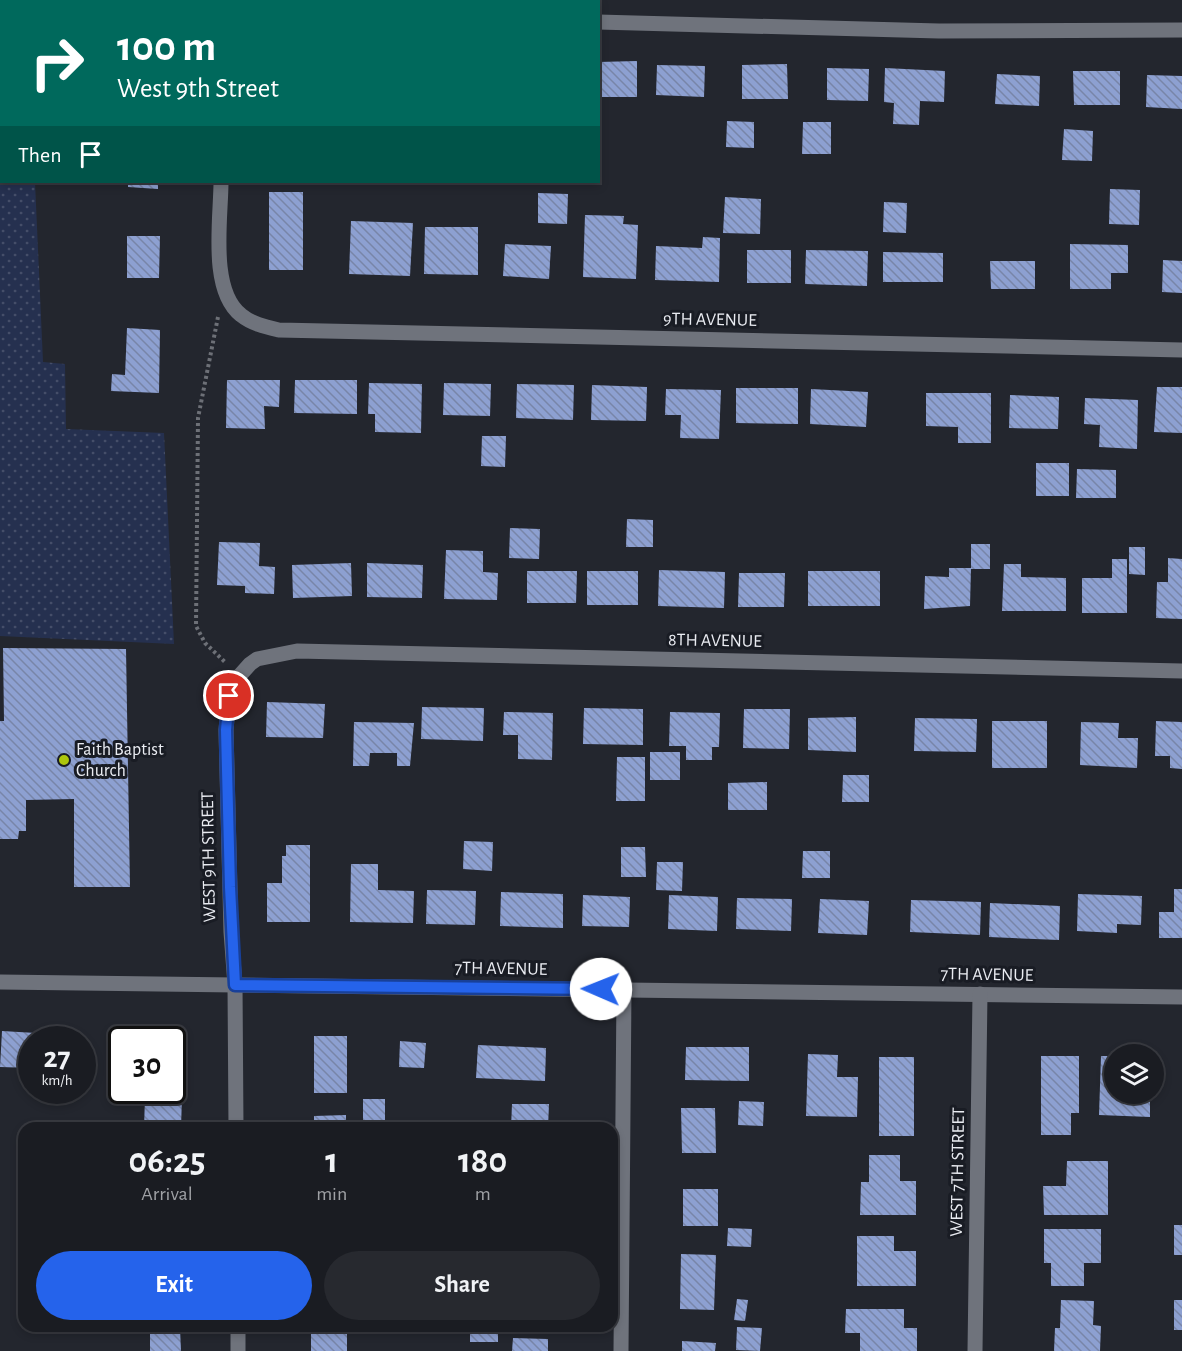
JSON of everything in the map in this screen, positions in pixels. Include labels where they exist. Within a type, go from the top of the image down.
[{"type":"street","points":[[600,22],[939,31],[1182,30]]},
{"type":"street","points":[[221,183],[220,276],[225,294]]},
{"type":"street","name":"9TH AVENUE","points":[[225,294],[241,315],[255,324],[279,330],[1182,350]]},
{"type":"street","name":"8TH AVENUE","points":[[250,664],[257,659],[297,651],[1182,671]]},
{"type":"street","name":"WEST 9TH STREET","points":[[237,1122],[235,985],[231,932],[226,730],[229,696],[233,682],[250,664]]},
{"type":"street","name":"7TH AVENUE","points":[[0,982],[1182,997]]},
{"type":"street","points":[[621,1351],[624,989]]},
{"type":"street","name":"WEST 7TH STREET","points":[[975,1351],[980,994]]},
{"type":"street","points":[[238,1332],[238,1351]]},
{"type":"path","points":[[225,294],[215,325],[198,418],[196,626],[206,643],[239,676]]},
{"type":"shaded area","points":[[0,183],[35,183],[43,362],[65,364],[66,429],[164,433],[174,644],[0,636]]},
{"type":"building","points":[[637,61],[637,97],[600,97],[600,62]]},
{"type":"building","points":[[787,64],[788,99],[742,99],[742,65]]},
{"type":"building","points":[[657,65],[705,66],[704,97],[656,95]]},
{"type":"building","points":[[827,68],[869,69],[868,101],[827,100]]},
{"type":"building","points":[[885,68],[945,71],[944,102],[920,101],[919,125],[893,124],[894,103],[884,102]]},
{"type":"building","points":[[1073,71],[1120,71],[1120,105],[1074,105]]},
{"type":"building","points":[[997,74],[1040,76],[1039,106],[995,104]]},
{"type":"building","points":[[1147,75],[1182,76],[1182,109],[1146,107]]},
{"type":"building","points":[[727,121],[754,122],[754,148],[726,147]]},
{"type":"building","points":[[803,122],[831,122],[831,154],[802,154]]},
{"type":"building","points":[[1064,129],[1093,131],[1092,161],[1062,160]]},
{"type":"building","points":[[128,183],[158,183],[158,189],[128,187]]},
{"type":"building","points":[[1110,189],[1140,190],[1139,225],[1109,224]]},
{"type":"building","points":[[269,192],[303,192],[303,270],[269,270]]},
{"type":"building","points":[[538,193],[568,194],[567,224],[538,223]]},
{"type":"building","points":[[725,197],[761,199],[760,234],[723,233]]},
{"type":"building","points":[[884,202],[907,203],[906,233],[883,232]]},
{"type":"building","points":[[585,215],[624,216],[623,224],[638,225],[636,279],[583,277]]},
{"type":"building","points":[[351,221],[413,223],[410,276],[349,274]]},
{"type":"building","points":[[425,227],[478,227],[478,275],[424,274]]},
{"type":"building","points":[[127,236],[160,236],[159,278],[127,278]]},
{"type":"building","points":[[703,237],[720,238],[719,282],[655,280],[656,246],[702,248]]},
{"type":"building","points":[[505,244],[551,246],[549,279],[503,276]]},
{"type":"building","points":[[1070,244],[1128,245],[1128,273],[1111,273],[1111,289],[1070,289]]},
{"type":"building","points":[[747,250],[791,250],[791,283],[747,283]]},
{"type":"building","points":[[806,250],[868,251],[867,286],[805,284]]},
{"type":"building","points":[[883,252],[943,253],[943,282],[883,282]]},
{"type":"building","points":[[1163,260],[1182,261],[1182,293],[1162,292]]},
{"type":"building","points":[[990,261],[1035,261],[1035,289],[991,289]]},
{"type":"building","points":[[127,328],[160,330],[159,393],[111,391],[112,374],[125,375]]},
{"type":"building","points":[[227,380],[280,380],[279,407],[264,406],[265,429],[226,428]]},
{"type":"building","points":[[295,380],[357,380],[357,414],[294,413]]},
{"type":"building","points":[[369,383],[422,384],[421,433],[375,432],[375,414],[368,414]]},
{"type":"building","points":[[444,383],[491,384],[490,416],[443,415]]},
{"type":"building","points":[[517,384],[574,385],[573,420],[516,418]]},
{"type":"building","points":[[592,385],[647,387],[646,421],[591,420]]},
{"type":"building","points":[[1157,387],[1182,387],[1182,433],[1154,432]]},
{"type":"building","points":[[736,388],[798,388],[798,424],[736,423]]},
{"type":"building","points":[[666,389],[721,390],[719,439],[680,438],[681,415],[665,415]]},
{"type":"building","points":[[811,389],[868,392],[866,427],[810,424]]},
{"type":"building","points":[[926,393],[991,393],[991,443],[958,443],[958,427],[926,426]]},
{"type":"building","points":[[1010,395],[1059,397],[1058,429],[1009,428]]},
{"type":"building","points":[[1085,398],[1138,400],[1137,449],[1099,447],[1100,425],[1084,424]]},
{"type":"building","points":[[482,436],[506,436],[505,467],[481,466]]},
{"type":"building","points":[[1036,463],[1069,463],[1069,496],[1036,496]]},
{"type":"building","points":[[1077,469],[1116,470],[1116,498],[1076,498]]},
{"type":"building","points":[[627,519],[653,520],[653,547],[626,547]]},
{"type":"building","points":[[510,528],[540,529],[539,559],[509,558]]},
{"type":"building","points":[[219,542],[260,543],[259,566],[275,567],[274,594],[245,593],[245,586],[217,585]]},
{"type":"building","points":[[971,544],[990,544],[990,569],[971,569]]},
{"type":"building","points":[[1129,547],[1145,547],[1145,575],[1129,574]]},
{"type":"building","points":[[446,550],[483,551],[483,572],[498,573],[497,600],[444,599]]},
{"type":"building","points":[[1168,558],[1182,559],[1182,619],[1156,618],[1157,582],[1168,582]]},
{"type":"building","points":[[1112,559],[1127,559],[1127,613],[1082,613],[1082,578],[1112,578]]},
{"type":"building","points":[[351,563],[352,596],[293,598],[292,565]]},
{"type":"building","points":[[367,563],[423,565],[422,598],[367,597]]},
{"type":"building","points":[[1004,564],[1021,564],[1021,577],[1066,578],[1066,611],[1002,611]]},
{"type":"building","points":[[949,568],[971,568],[970,606],[924,609],[925,576],[949,577]]},
{"type":"building","points":[[659,570],[725,572],[724,608],[658,606]]},
{"type":"building","points":[[527,571],[577,571],[576,603],[527,603]]},
{"type":"building","points":[[587,571],[638,571],[638,605],[587,605]]},
{"type":"building","points":[[808,571],[880,571],[880,606],[808,606]]},
{"type":"building","points":[[739,573],[785,573],[784,607],[738,607]]},
{"type":"building","name":"Faith Baptist Church","points":[[3,648],[126,649],[130,887],[74,887],[74,799],[26,800],[26,831],[19,831],[18,839],[0,839],[0,721],[4,721]]},
{"type":"building","points":[[267,702],[325,704],[323,738],[266,737]]},
{"type":"building","points":[[422,707],[484,708],[483,741],[421,739]]},
{"type":"building","points":[[584,708],[643,709],[643,745],[583,744]]},
{"type":"building","points":[[744,709],[790,709],[789,749],[743,748]]},
{"type":"building","points":[[504,712],[553,713],[552,760],[518,759],[518,735],[503,735]]},
{"type":"building","points":[[670,712],[720,713],[719,747],[712,747],[712,760],[686,760],[686,746],[669,746]]},
{"type":"building","points":[[856,717],[856,752],[808,750],[808,718]]},
{"type":"building","points":[[915,718],[977,719],[976,752],[914,751]]},
{"type":"building","points":[[992,721],[1047,721],[1047,768],[992,768]]},
{"type":"building","points":[[1156,721],[1182,722],[1182,769],[1170,768],[1170,756],[1155,756]]},
{"type":"building","points":[[354,722],[414,723],[410,766],[397,766],[397,753],[370,753],[369,766],[353,766]]},
{"type":"building","points":[[1081,722],[1119,723],[1118,738],[1138,738],[1137,768],[1080,765]]},
{"type":"building","points":[[650,752],[680,752],[680,780],[650,780]]},
{"type":"building","points":[[617,757],[645,757],[645,801],[616,801]]},
{"type":"building","points":[[843,775],[869,775],[869,802],[842,802]]},
{"type":"building","points":[[767,782],[767,810],[728,810],[728,783]]},
{"type":"building","points":[[464,841],[493,842],[492,871],[463,869]]},
{"type":"building","points":[[286,845],[310,845],[310,922],[267,922],[267,883],[282,883],[282,856],[286,856]]},
{"type":"building","points":[[621,847],[645,847],[646,877],[621,877]]},
{"type":"building","points":[[803,851],[830,851],[830,878],[802,878]]},
{"type":"building","points":[[657,862],[683,862],[682,891],[656,890]]},
{"type":"building","points":[[351,864],[378,864],[378,890],[414,891],[413,923],[350,922]]},
{"type":"building","points":[[1174,889],[1182,889],[1182,938],[1159,938],[1159,912],[1174,912]]},
{"type":"building","points":[[427,890],[476,891],[475,925],[426,924]]},
{"type":"building","points":[[501,892],[563,894],[563,928],[500,926]]},
{"type":"building","points":[[1078,894],[1142,896],[1141,925],[1117,924],[1117,933],[1077,931]]},
{"type":"building","points":[[583,895],[630,897],[629,927],[582,926]]},
{"type":"building","points":[[669,895],[718,897],[717,931],[668,929]]},
{"type":"building","points":[[737,898],[792,899],[791,931],[736,929]]},
{"type":"building","points":[[820,899],[869,901],[867,935],[818,933]]},
{"type":"building","points":[[911,900],[981,902],[980,935],[910,932]]},
{"type":"building","points":[[990,903],[1060,906],[1059,940],[989,937]]},
{"type":"building","points":[[2,1031],[18,1032],[18,1068],[0,1067]]},
{"type":"building","points":[[314,1036],[347,1036],[347,1093],[314,1093]]},
{"type":"building","points":[[400,1041],[426,1043],[424,1068],[399,1067]]},
{"type":"building","points":[[478,1045],[546,1048],[545,1081],[476,1078]]},
{"type":"building","points":[[686,1047],[749,1047],[749,1081],[685,1080]]},
{"type":"building","points":[[808,1054],[838,1055],[837,1077],[858,1077],[857,1117],[806,1116]]},
{"type":"building","points":[[1041,1056],[1079,1056],[1079,1113],[1071,1113],[1071,1135],[1041,1135]]},
{"type":"building","points":[[1101,1056],[1104,1056],[1104,1104],[1150,1104],[1150,1117],[1099,1115]]},
{"type":"building","points":[[879,1057],[914,1057],[914,1136],[879,1136]]},
{"type":"building","points":[[363,1099],[385,1099],[385,1122],[363,1122]]},
{"type":"building","points":[[739,1101],[764,1102],[763,1126],[738,1125]]},
{"type":"building","points":[[145,1104],[182,1104],[181,1122],[144,1122]]},
{"type":"building","points":[[512,1104],[549,1104],[548,1122],[511,1122]]},
{"type":"building","points":[[681,1108],[715,1108],[716,1153],[682,1153]]},
{"type":"building","points":[[346,1115],[346,1122],[314,1122],[314,1116]]},
{"type":"building","points":[[869,1155],[900,1155],[900,1181],[916,1181],[916,1215],[860,1215],[861,1182],[869,1182]]},
{"type":"building","points":[[1067,1161],[1108,1161],[1108,1215],[1044,1215],[1043,1186],[1066,1186]]},
{"type":"building","points":[[683,1189],[718,1189],[718,1226],[683,1226]]},
{"type":"building","points":[[1174,1225],[1182,1225],[1182,1255],[1174,1255]]},
{"type":"building","points":[[728,1228],[752,1229],[751,1247],[727,1246]]},
{"type":"building","points":[[1044,1229],[1101,1229],[1101,1263],[1084,1263],[1084,1286],[1051,1286],[1051,1263],[1044,1263]]},
{"type":"building","points":[[857,1236],[894,1236],[894,1251],[916,1251],[916,1286],[857,1286]]},
{"type":"building","points":[[681,1254],[716,1255],[714,1310],[680,1309]]},
{"type":"building","points":[[737,1299],[748,1300],[745,1321],[734,1320]]},
{"type":"building","points":[[1061,1300],[1094,1301],[1093,1325],[1101,1326],[1100,1351],[1054,1351],[1055,1328],[1060,1328]]},
{"type":"building","points":[[1174,1300],[1182,1300],[1182,1330],[1174,1330]]},
{"type":"building","points":[[846,1309],[904,1309],[904,1328],[917,1328],[917,1351],[860,1351],[860,1333],[845,1333]]},
{"type":"building","points":[[737,1327],[762,1328],[760,1351],[736,1350]]},
{"type":"building","points":[[150,1332],[180,1332],[181,1351],[150,1351]]},
{"type":"building","points":[[311,1332],[347,1332],[347,1351],[311,1351]]},
{"type":"building","points":[[470,1332],[498,1332],[498,1342],[470,1342]]},
{"type":"building","points":[[513,1338],[548,1339],[548,1351],[512,1351]]},
{"type":"building","points":[[682,1341],[716,1343],[715,1351],[682,1351]]},
{"type":"place","name":"Faith Baptist Church","points":[[64,760]]},
{"type":"route","points":[[229,696],[226,730],[231,932],[235,985],[601,989]]}]
